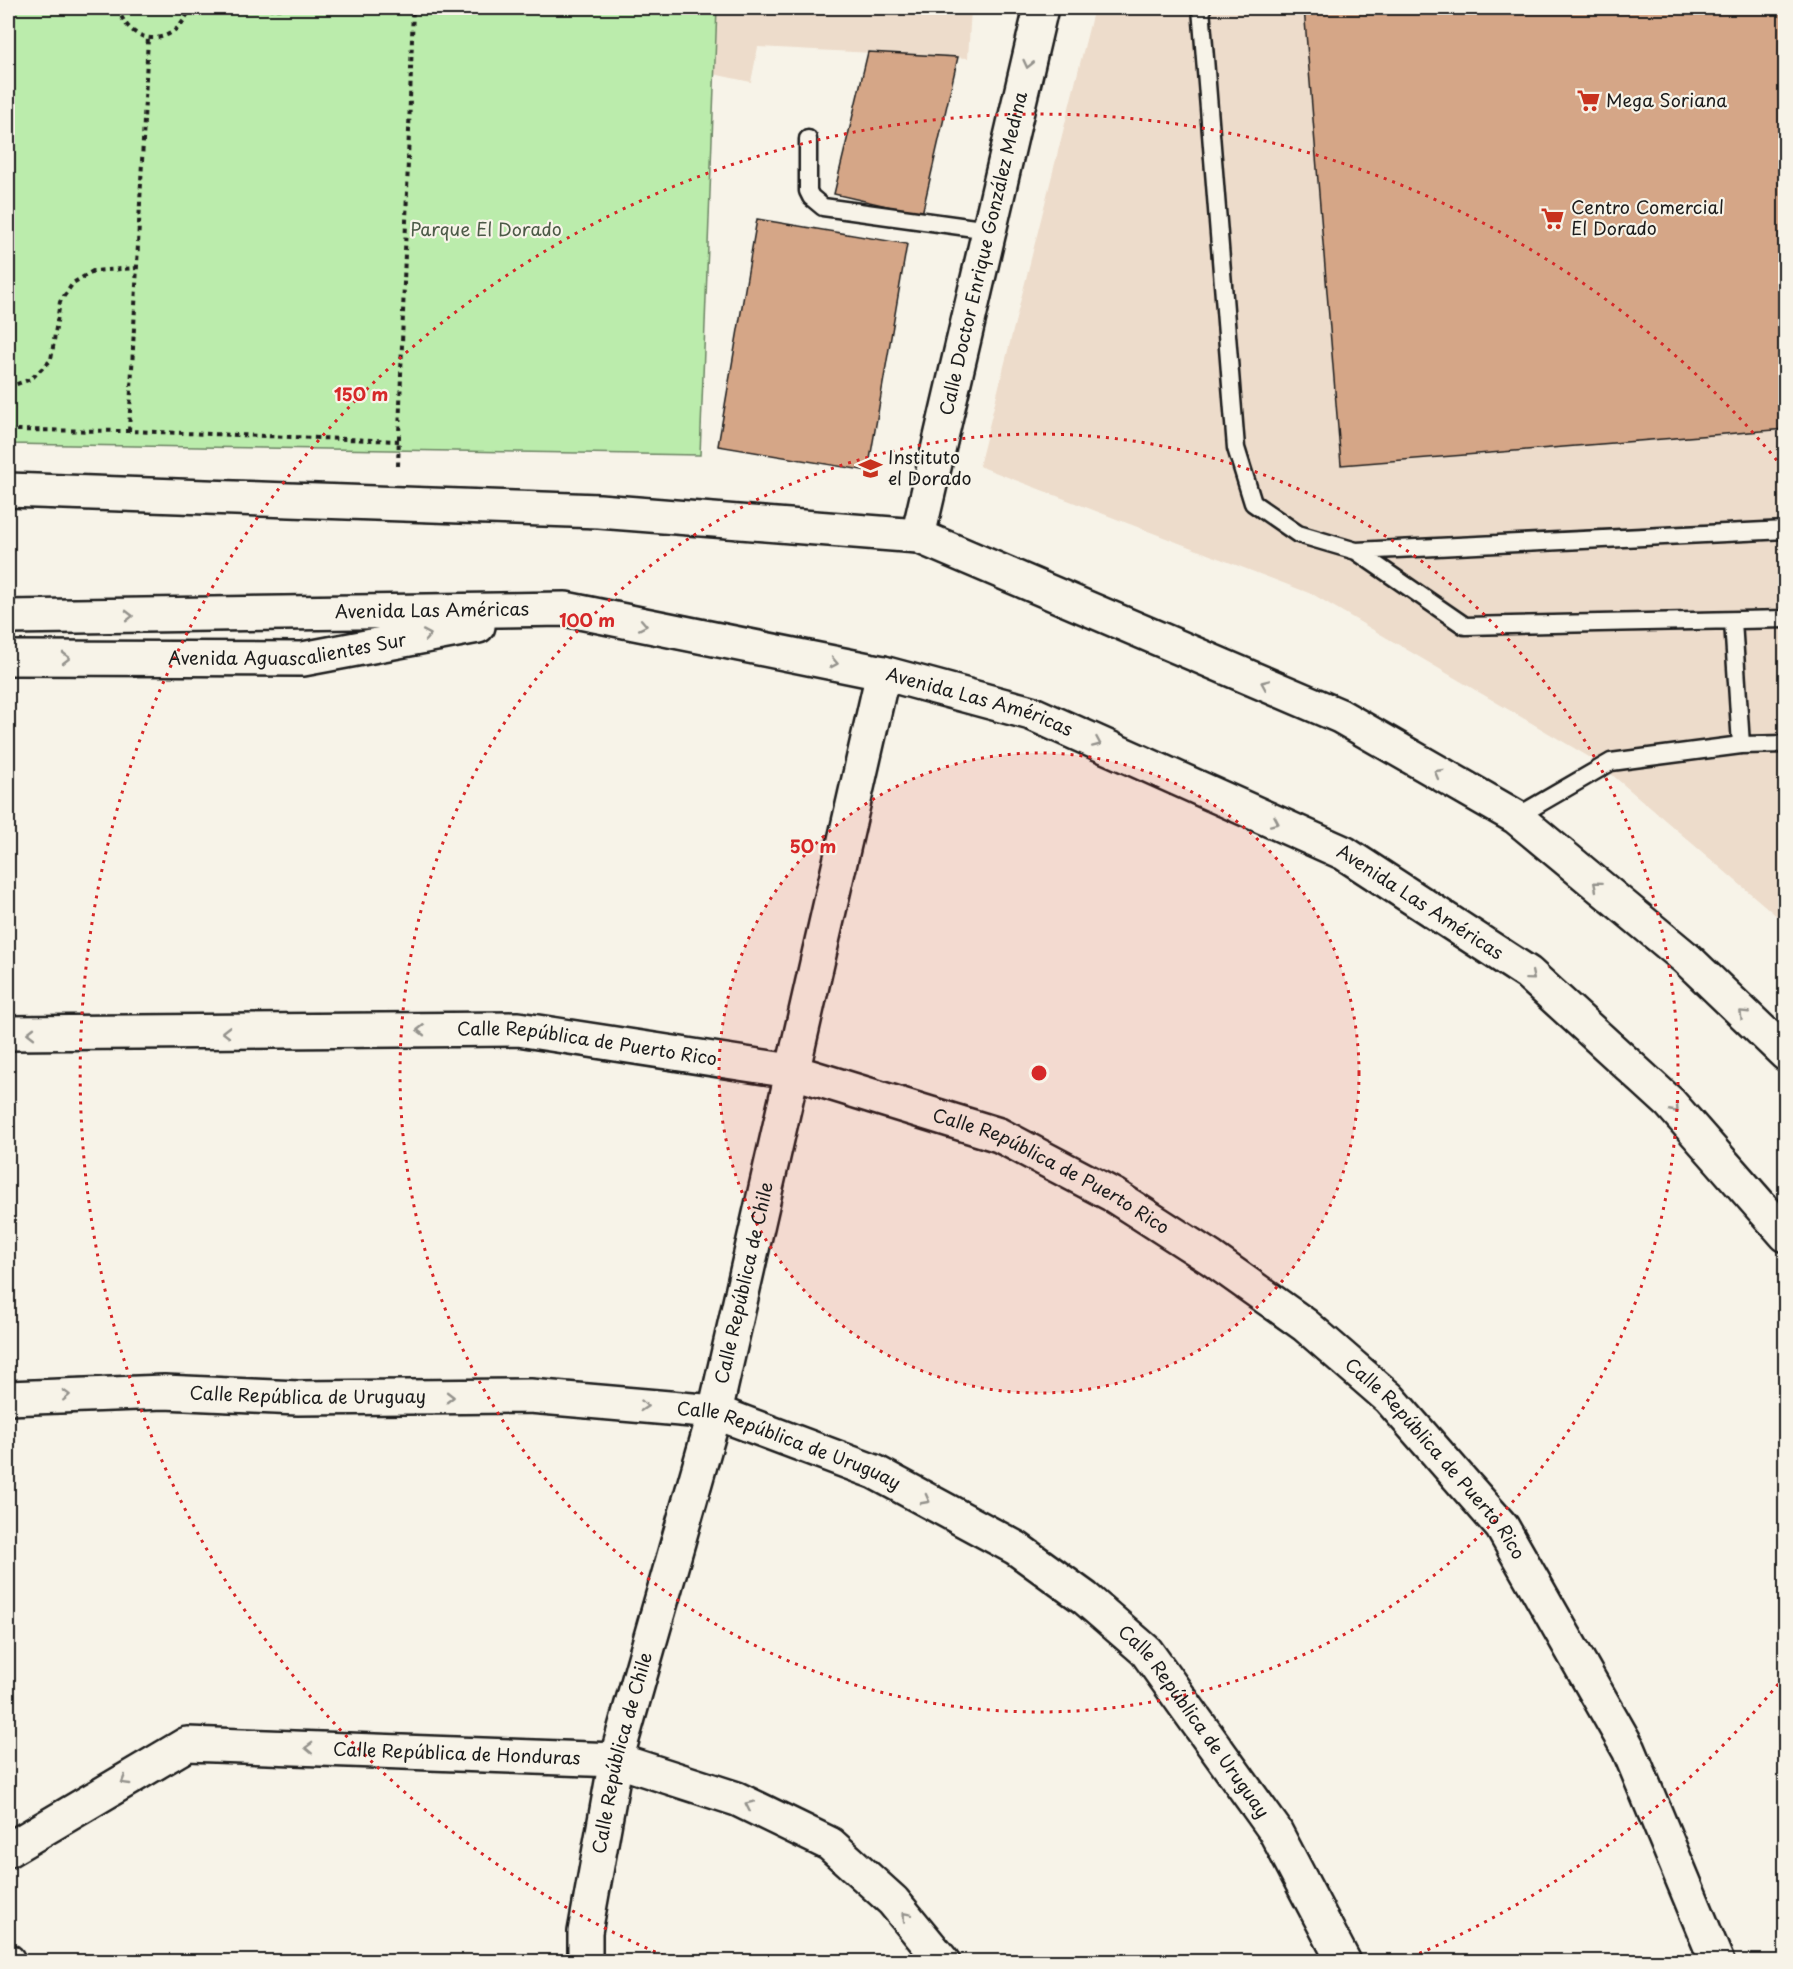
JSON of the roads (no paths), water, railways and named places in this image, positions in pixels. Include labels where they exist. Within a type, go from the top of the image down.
[{"type":"street","name":"Calle Doctor Enrique González Medina","points":[[918,536],[1041,8]]},
{"type":"street","points":[[8,490],[599,511],[918,536],[1340,716],[1516,817],[1687,960],[1785,1054]]},
{"type":"street","name":"Avenida Las Américas","points":[[8,617],[565,609],[883,673],[1031,713],[1344,853],[1528,973],[1670,1103],[1785,1235]]},
{"type":"street","name":"Avenida Aguascalientes Sur","points":[[8,658],[303,659],[565,609]]},
{"type":"street","name":"Calle República de Chile","points":[[585,1962],[585,1932],[616,1760],[715,1412],[883,673]]},
{"type":"street","name":"Calle República de Puerto Rico","points":[[8,1033],[518,1029],[791,1071],[999,1135],[1113,1195],[1211,1258],[1305,1325],[1389,1398],[1502,1527],[1629,1750],[1717,1962]]},
{"type":"street","name":"Calle República de Uruguay","points":[[8,1398],[164,1392],[298,1398],[530,1396],[715,1412],[875,1472],[1006,1542],[1085,1598],[1146,1651],[1274,1828],[1344,1962]]},
{"type":"street","name":"Calle República de Honduras","points":[[8,1850],[187,1744],[616,1760],[737,1799],[830,1844],[893,1901],[943,1962]]},
{"type":"lane","points":[[1201,8],[1236,448],[1253,503],[1298,534],[1356,551],[1465,626],[1785,620]]},
{"type":"lane","points":[[808,140],[808,191],[811,197],[823,207],[989,230]]},
{"type":"lane","points":[[1356,551],[1785,530]]},
{"type":"lane","points":[[1733,621],[1741,746]]},
{"type":"lane","points":[[1516,817],[1611,762],[1741,746],[1785,744]]},
{"type":"place","name":"Mega Soriana","points":[[1588,101]]},
{"type":"place","name":"Centro Comercial El Dorado","points":[[1553,218]]},
{"type":"place","name":"Instituto el Dorado","points":[[870,468]]},
{"type":"park label","name":"Parque El Dorado","points":[[486,230]]}]
